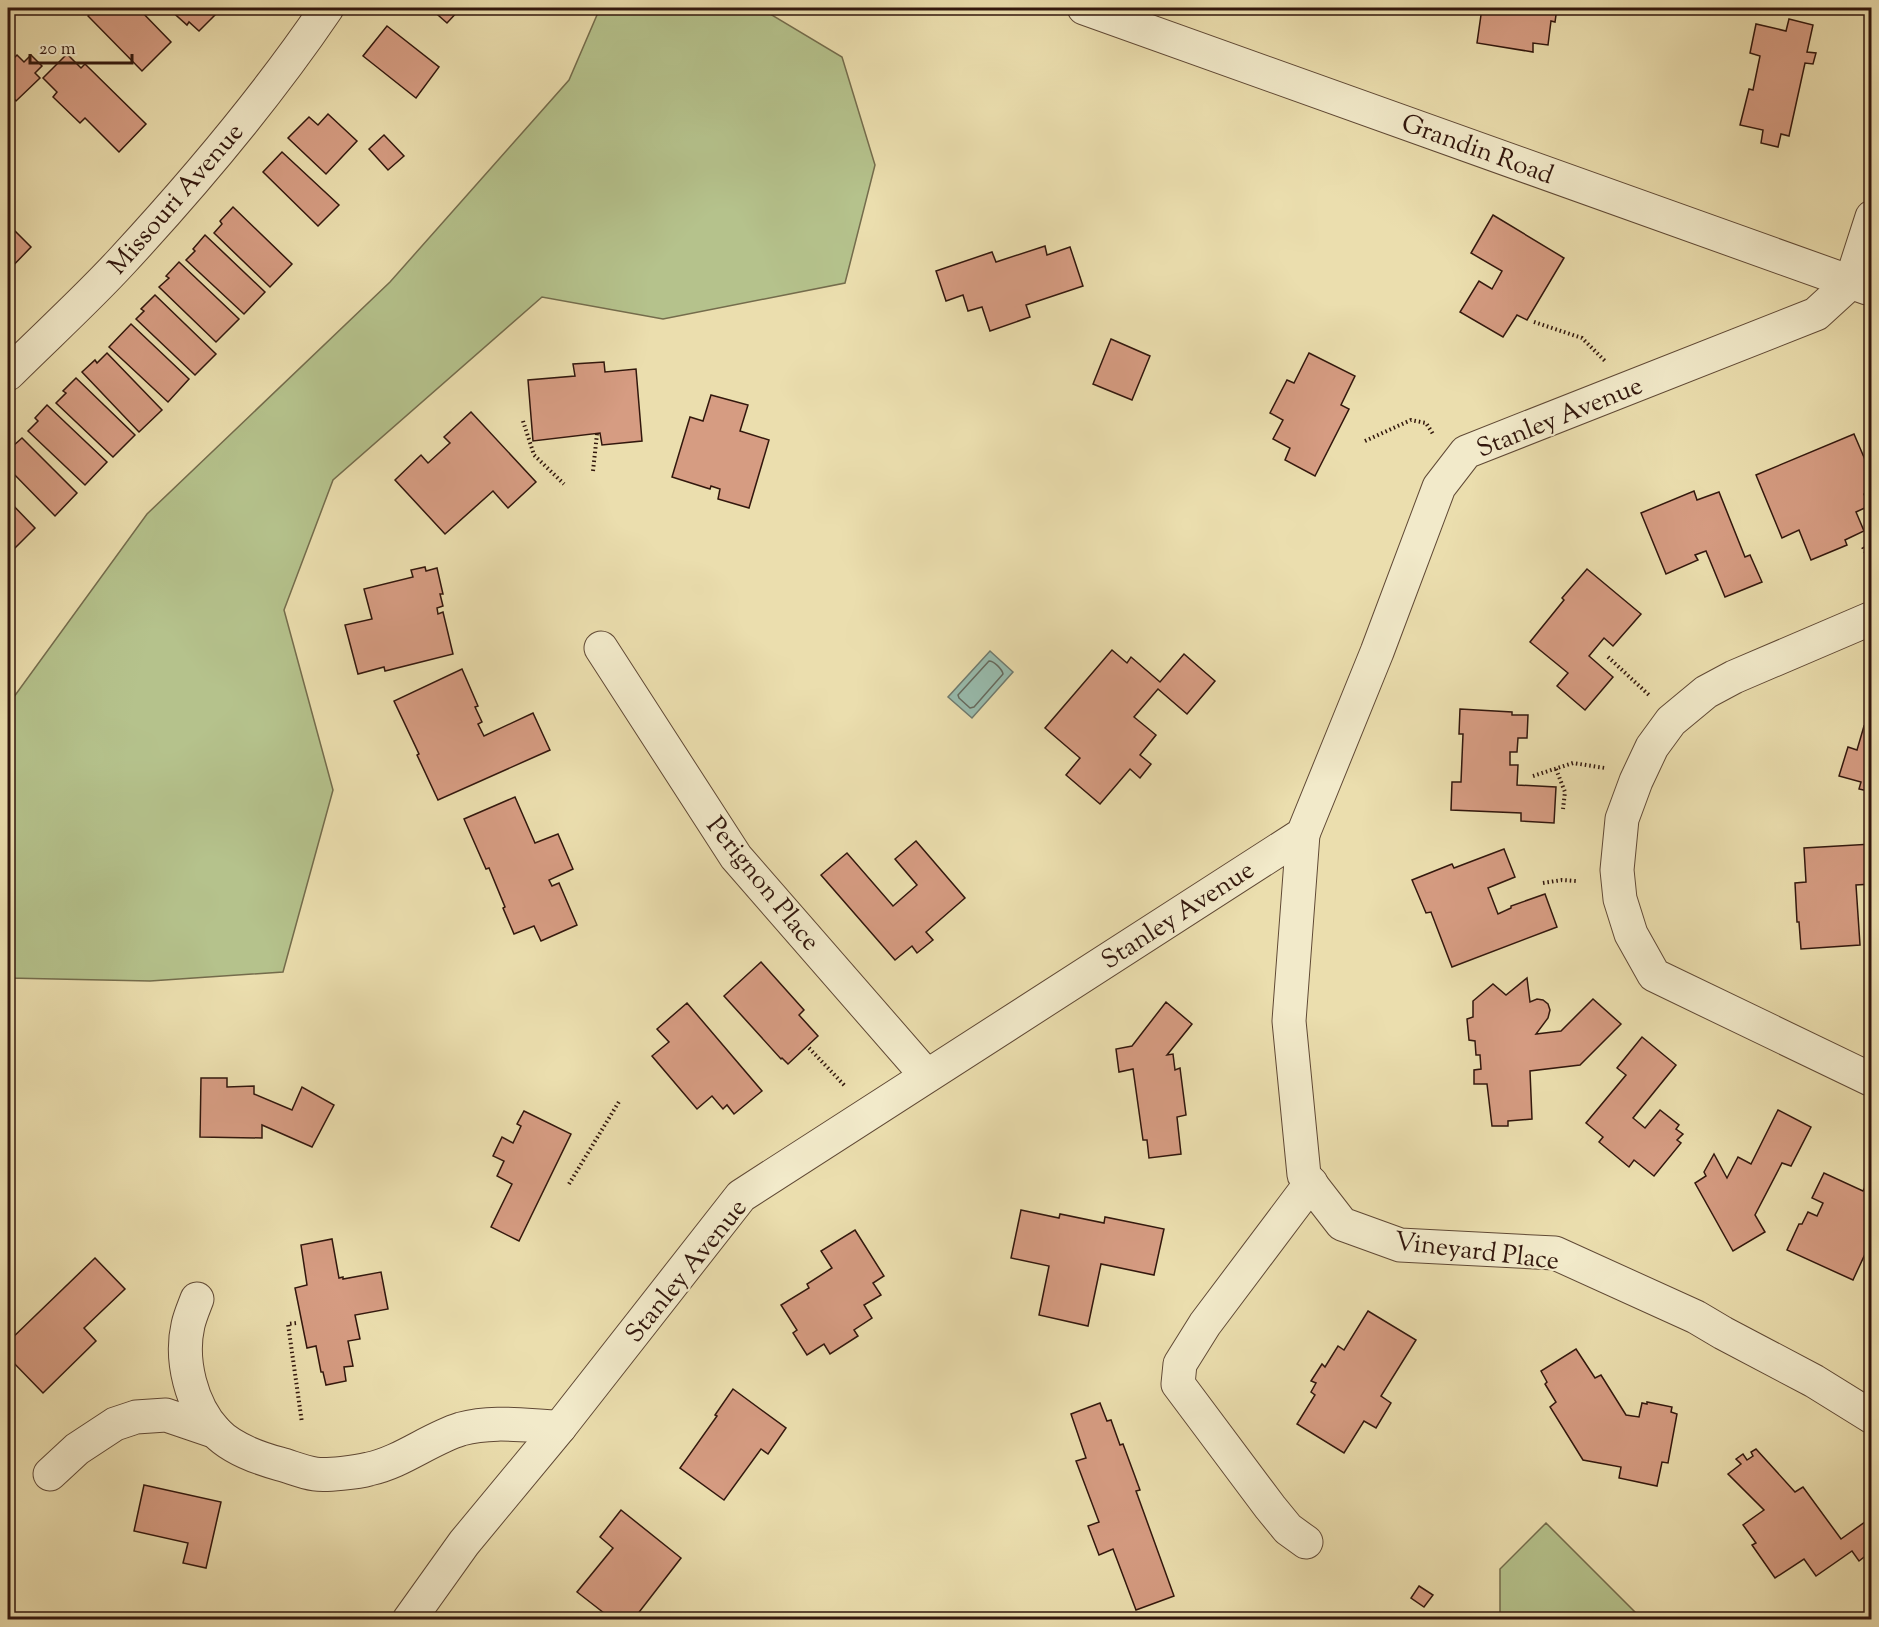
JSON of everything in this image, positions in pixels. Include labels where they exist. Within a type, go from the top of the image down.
[{"type":"street","name":"Missouri Avenue","points":[[8,374],[120,264],[214,159],[301,47],[327,8]]},
{"type":"street","name":"Grandin Road","points":[[1084,8],[1861,286]]},
{"type":"street","name":"Stanley Avenue","points":[[409,1620],[464,1543],[560,1427],[741,1196],[1303,834],[1377,652],[1439,487],[1466,452],[1816,314],[1861,286],[1872,217]]},
{"type":"street","points":[[1872,618],[1734,676],[1706,692],[1671,721],[1652,747],[1632,791],[1622,819],[1617,870],[1620,899],[1631,934],[1654,975],[1872,1080]]},
{"type":"street","name":"Perignon Place","points":[[601,648],[736,857],[926,1075]]},
{"type":"street","name":"Vineyard Place","points":[[1303,834],[1289,1021],[1304,1175],[1342,1224],[1400,1245],[1555,1253],[1696,1317],[1814,1381],[1872,1417]]},
{"type":"street","points":[[1306,1542],[1288,1529],[1270,1507],[1178,1384],[1180,1364],[1205,1324],[1311,1183]]},
{"type":"street","points":[[196,1299],[188,1326],[185,1354],[189,1382],[200,1408],[216,1432],[257,1458],[317,1474],[369,1470],[400,1459],[414,1450],[460,1430],[494,1423],[560,1427]]},
{"type":"street","points":[[50,1474],[76,1449],[115,1424],[136,1417],[166,1415],[216,1432]]},
{"type":"path","points":[[1533,321],[1582,338],[1606,363]]},
{"type":"path","points":[[1365,441],[1411,420],[1426,423],[1433,434]]},
{"type":"path","points":[[523,421],[534,455],[564,483]]},
{"type":"path","points":[[593,471],[597,434]]},
{"type":"path","points":[[1863,547],[1872,564]]},
{"type":"path","points":[[1608,657],[1658,704],[1671,721]]},
{"type":"path","points":[[1533,776],[1573,763],[1605,768]]},
{"type":"path","points":[[1556,768],[1565,792],[1563,809]]},
{"type":"path","points":[[1543,883],[1562,880],[1576,881]]},
{"type":"path","points":[[808,1048],[845,1086]]},
{"type":"path","points":[[569,1184],[620,1100]]},
{"type":"path","points":[[296,1323],[288,1324],[302,1423]]},
{"type":"green space","points":[[600,8],[760,8],[842,57],[875,165],[845,283],[663,319],[542,297],[333,480],[284,610],[333,790],[283,972],[150,981],[8,978],[8,705],[147,514],[390,282],[569,80]]},
{"type":"green space","points":[[1546,1523],[1642,1619],[1500,1619],[1500,1569]]},
{"type":"water","points":[[990,651],[1013,672],[972,718],[948,697]]},
{"type":"building","points":[[138,8],[171,42],[142,71],[88,16],[91,12],[88,9]]},
{"type":"building","points":[[168,8],[222,8],[199,31],[189,22],[187,25]]},
{"type":"building","points":[[430,8],[461,8],[447,23]]},
{"type":"building","points":[[1482,8],[1557,8],[1555,22],[1551,21],[1548,45],[1533,43],[1533,52],[1477,43]]},
{"type":"building","points":[[1789,19],[1813,25],[1807,52],[1816,53],[1813,64],[1805,63],[1789,136],[1781,134],[1778,147],[1761,143],[1763,130],[1740,125],[1749,89],[1753,90],[1760,56],[1750,53],[1756,24],[1786,31]]},
{"type":"building","points":[[387,26],[439,67],[416,98],[363,56]]},
{"type":"building","points":[[67,54],[81,68],[85,64],[146,124],[119,152],[85,118],[80,123],[53,97],[57,92],[43,78]]},
{"type":"building","points":[[17,55],[24,62],[31,55],[42,66],[35,73],[40,78],[16,101],[8,92],[8,64]]},
{"type":"building","points":[[328,114],[357,141],[326,174],[288,138],[309,117],[318,125]]},
{"type":"building","points":[[384,135],[404,156],[388,170],[369,149]]},
{"type":"building","points":[[282,152],[339,205],[318,226],[263,172]]},
{"type":"building","points":[[233,207],[292,264],[270,287],[214,233],[222,224],[220,221]]},
{"type":"building","points":[[1493,215],[1564,258],[1527,320],[1517,315],[1503,337],[1460,312],[1479,281],[1492,289],[1502,271],[1471,253]]},
{"type":"building","points":[[8,224],[31,247],[8,271]]},
{"type":"building","points":[[205,235],[265,292],[244,314],[186,260]]},
{"type":"building","points":[[1045,246],[1047,255],[1070,247],[1083,286],[1026,305],[1030,317],[990,331],[982,307],[968,311],[963,295],[946,301],[936,271],[992,252],[996,262]]},
{"type":"building","points":[[179,262],[239,319],[216,342],[159,287],[169,278],[166,276]]},
{"type":"building","points":[[155,295],[216,354],[195,375],[136,319],[144,311],[141,309]]},
{"type":"building","points":[[131,324],[189,379],[168,402],[109,347]]},
{"type":"building","points":[[1111,339],[1150,356],[1132,400],[1093,384]]},
{"type":"building","points":[[107,353],[162,410],[139,432],[82,372],[95,360],[97,363]]},
{"type":"building","points":[[1309,353],[1355,376],[1341,405],[1349,409],[1315,476],[1285,460],[1290,448],[1273,439],[1283,420],[1270,413],[1287,380],[1294,383]]},
{"type":"building","points":[[604,362],[605,372],[636,369],[642,441],[602,445],[600,433],[533,441],[528,380],[575,376],[573,364]]},
{"type":"building","points":[[76,378],[135,435],[113,457],[56,403],[66,393],[63,391]]},
{"type":"building","points":[[711,395],[748,405],[740,431],[769,440],[749,508],[718,499],[720,489],[711,486],[710,489],[672,477],[690,417],[703,421]]},
{"type":"building","points":[[47,405],[107,462],[85,485],[28,431],[38,421],[35,418]]},
{"type":"building","points":[[471,412],[536,482],[508,508],[493,491],[445,534],[395,480],[421,455],[428,463],[450,443],[444,437]]},
{"type":"building","points":[[1854,434],[1872,476],[1872,490],[1864,494],[1869,506],[1856,512],[1864,531],[1845,540],[1847,545],[1811,560],[1799,530],[1782,538],[1756,475]]},
{"type":"building","points":[[22,438],[77,493],[55,516],[8,468],[8,447],[11,444],[13,446]]},
{"type":"building","points":[[1694,491],[1697,500],[1719,492],[1745,557],[1750,555],[1762,582],[1725,597],[1706,551],[1695,555],[1698,560],[1666,574],[1641,513]]},
{"type":"building","points":[[8,500],[35,528],[12,551],[8,547]]},
{"type":"building","points":[[425,567],[426,571],[437,568],[443,594],[440,594],[443,606],[437,608],[438,614],[443,612],[453,654],[385,671],[384,667],[358,674],[345,625],[372,619],[364,589],[413,577],[411,570]]},
{"type":"building","points":[[1587,569],[1641,614],[1613,646],[1604,638],[1589,656],[1613,677],[1585,710],[1557,686],[1568,673],[1530,642],[1564,600],[1562,598]]},
{"type":"building","points":[[1112,650],[1127,663],[1131,657],[1160,682],[1184,654],[1215,681],[1187,714],[1158,689],[1134,717],[1156,735],[1140,755],[1151,764],[1140,778],[1130,769],[1100,804],[1066,775],[1080,758],[1045,728]]},
{"type":"building","points":[[462,669],[478,706],[475,707],[482,722],[478,724],[484,736],[533,713],[550,750],[438,800],[394,701]]},
{"type":"building","points":[[1460,709],[1528,715],[1527,738],[1518,738],[1517,752],[1510,752],[1510,765],[1518,765],[1517,785],[1556,787],[1554,823],[1521,821],[1521,813],[1451,810],[1452,782],[1461,782],[1463,734],[1459,734]]},
{"type":"building","points":[[1864,726],[1872,729],[1872,792],[1859,789],[1861,782],[1839,776],[1848,747],[1857,750]]},
{"type":"building","points":[[515,797],[535,843],[558,834],[573,869],[549,880],[552,886],[559,883],[577,925],[541,941],[534,926],[514,934],[489,868],[486,869],[464,819]]},
{"type":"building","points":[[916,841],[965,898],[926,932],[933,940],[917,953],[912,946],[895,960],[821,875],[847,853],[893,906],[917,885],[895,859]]},
{"type":"building","points":[[1872,844],[1872,884],[1856,885],[1860,945],[1801,949],[1795,883],[1806,882],[1804,848]]},
{"type":"building","points":[[1504,849],[1515,877],[1488,888],[1498,914],[1511,906],[1545,894],[1557,927],[1452,967],[1431,912],[1426,913],[1412,880],[1452,864],[1454,868]]},
{"type":"building","points":[[761,962],[804,1010],[799,1015],[818,1036],[788,1064],[724,996]]},
{"type":"building","points":[[1527,978],[1530,1002],[1537,999],[1543,1000],[1548,1004],[1550,1010],[1548,1018],[1536,1034],[1561,1031],[1593,999],[1621,1024],[1580,1065],[1530,1071],[1532,1119],[1508,1121],[1508,1126],[1492,1126],[1487,1084],[1474,1084],[1474,1070],[1481,1069],[1480,1055],[1476,1055],[1475,1041],[1469,1040],[1467,1019],[1473,1017],[1473,1001],[1493,984],[1506,995]]},
{"type":"building","points":[[1166,1002],[1192,1024],[1167,1055],[1173,1054],[1175,1070],[1180,1068],[1186,1115],[1177,1117],[1181,1154],[1149,1158],[1147,1140],[1143,1140],[1133,1069],[1119,1072],[1116,1049],[1132,1046]]},
{"type":"building","points":[[687,1003],[762,1091],[734,1114],[727,1105],[723,1109],[712,1096],[697,1109],[652,1056],[669,1042],[657,1029]]},
{"type":"building","points":[[1642,1037],[1676,1065],[1633,1118],[1645,1128],[1660,1110],[1679,1125],[1676,1129],[1683,1134],[1677,1140],[1681,1143],[1654,1176],[1634,1160],[1629,1167],[1599,1142],[1603,1137],[1586,1123],[1626,1075],[1617,1068]]},
{"type":"building","points":[[201,1078],[227,1078],[227,1087],[254,1086],[254,1094],[292,1110],[302,1087],[334,1105],[312,1147],[262,1125],[262,1138],[200,1137]]},
{"type":"building","points":[[1778,1110],[1811,1127],[1791,1166],[1782,1163],[1755,1215],[1765,1232],[1733,1251],[1695,1183],[1706,1176],[1704,1172],[1714,1154],[1727,1178],[1738,1157],[1751,1164]]},
{"type":"building","points":[[524,1111],[571,1134],[519,1241],[491,1227],[512,1184],[497,1176],[504,1161],[493,1156],[502,1137],[513,1143],[521,1126],[517,1124]]},
{"type":"building","points":[[1872,1172],[1872,1239],[1853,1280],[1787,1250],[1799,1224],[1802,1224],[1808,1212],[1817,1216],[1823,1203],[1812,1198],[1824,1173],[1863,1191]]},
{"type":"building","points":[[1021,1210],[1059,1218],[1060,1214],[1104,1223],[1105,1217],[1164,1229],[1154,1275],[1101,1264],[1088,1326],[1039,1315],[1049,1266],[1011,1258]]},
{"type":"building","points":[[855,1230],[884,1276],[873,1283],[881,1295],[864,1305],[872,1318],[854,1330],[858,1336],[830,1354],[824,1344],[807,1355],[793,1333],[797,1330],[781,1305],[809,1288],[807,1284],[832,1268],[821,1251]]},
{"type":"building","points":[[332,1239],[339,1278],[381,1272],[388,1309],[355,1315],[360,1339],[348,1341],[353,1366],[344,1367],[346,1381],[326,1385],[316,1346],[307,1348],[295,1288],[307,1285],[301,1245]]},
{"type":"building","points":[[95,1258],[125,1289],[84,1328],[96,1341],[43,1393],[8,1357],[8,1342]]},
{"type":"building","points":[[1368,1311],[1416,1340],[1381,1396],[1391,1403],[1376,1428],[1364,1421],[1344,1453],[1297,1424],[1315,1395],[1311,1392],[1316,1383],[1311,1381],[1322,1364],[1325,1367],[1338,1346],[1344,1350]]},
{"type":"building","points":[[1576,1349],[1595,1378],[1601,1375],[1626,1415],[1639,1417],[1642,1403],[1647,1404],[1647,1402],[1672,1407],[1671,1412],[1677,1414],[1668,1463],[1662,1462],[1657,1486],[1619,1478],[1621,1467],[1583,1460],[1550,1407],[1556,1402],[1545,1384],[1547,1382],[1541,1371]]},
{"type":"building","points":[[733,1389],[786,1428],[768,1454],[761,1449],[724,1500],[680,1468]]},
{"type":"building","points":[[1100,1403],[1107,1421],[1111,1420],[1120,1445],[1123,1444],[1140,1490],[1136,1491],[1174,1596],[1136,1610],[1113,1549],[1099,1555],[1088,1526],[1099,1522],[1076,1461],[1086,1458],[1071,1414]]},
{"type":"building","points":[[1756,1449],[1795,1492],[1803,1487],[1841,1539],[1872,1517],[1872,1560],[1868,1554],[1859,1561],[1852,1551],[1816,1576],[1804,1559],[1775,1578],[1752,1545],[1756,1543],[1743,1525],[1764,1510],[1728,1474],[1741,1464],[1736,1459],[1743,1454],[1747,1460],[1753,1456],[1751,1452]]},
{"type":"building","points":[[144,1485],[221,1502],[206,1568],[183,1563],[188,1543],[134,1531]]},
{"type":"building","points":[[621,1510],[681,1558],[633,1620],[613,1620],[577,1592],[613,1548],[600,1537]]},
{"type":"building","points":[[1419,1586],[1433,1595],[1424,1607],[1411,1598]]}]
